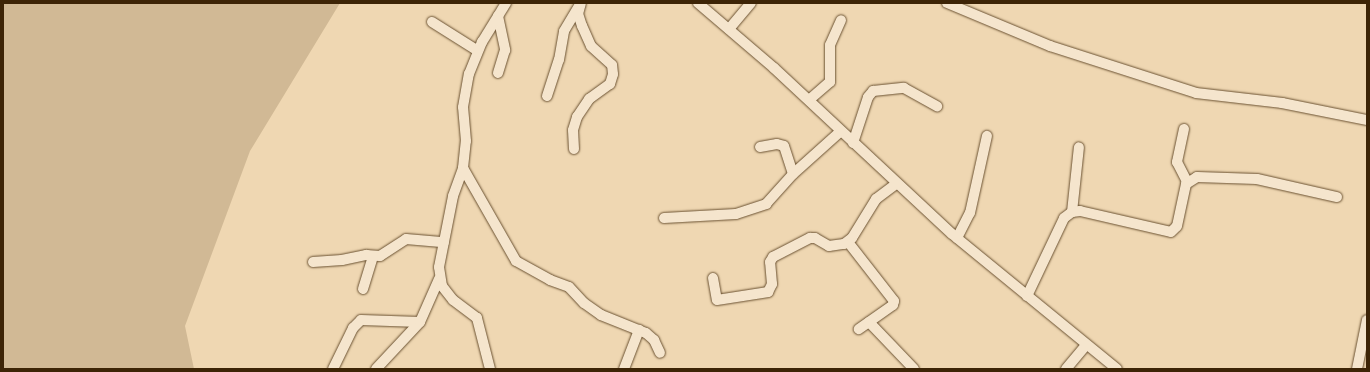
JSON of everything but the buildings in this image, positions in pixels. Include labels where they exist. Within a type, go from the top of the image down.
[{"type":"street","points":[[376,369],[420,322],[440,279],[444,242],[453,196],[462,168],[466,141],[463,107],[469,74],[478,51],[506,3]]},
{"type":"street","points":[[698,3],[809,100],[896,184],[956,238],[1117,369]]},
{"type":"street","points":[[729,30],[751,3]]},
{"type":"street","points":[[947,3],[1050,46],[1196,93],[1282,103],[1367,120]]},
{"type":"street","points":[[547,96],[559,60],[564,30],[580,5]]},
{"type":"street","points":[[574,149],[573,130],[577,117],[589,99],[610,84],[614,74],[612,64],[591,46],[579,20],[580,5]]},
{"type":"street","points":[[498,16],[505,50],[498,73]]},
{"type":"street","points":[[809,100],[830,82],[830,46],[842,20]]},
{"type":"street","points":[[432,22],[478,51]]},
{"type":"street","points":[[853,143],[868,97],[873,91],[904,88],[937,106]]},
{"type":"street","points":[[1027,296],[1064,218],[1072,212],[1080,211],[1171,232],[1177,226],[1187,182],[1178,162],[1184,129]]},
{"type":"street","points":[[664,218],[719,217],[753,210],[769,200],[793,174],[841,131]]},
{"type":"street","points":[[956,238],[970,213],[987,136]]},
{"type":"street","points":[[760,147],[777,144],[784,146],[793,174]]},
{"type":"street","points":[[1072,212],[1080,147]]},
{"type":"street","points":[[462,168],[516,261],[550,280],[569,287],[584,303],[601,315],[639,330],[654,340],[660,353]]},
{"type":"street","points":[[1187,182],[1197,177],[1248,178],[1337,197]]},
{"type":"street","points":[[713,278],[717,300],[764,294],[771,288],[770,262],[773,257],[810,238],[815,238],[829,246],[848,242],[876,199],[896,184]]},
{"type":"street","points":[[313,262],[384,254],[406,239],[444,242]]},
{"type":"street","points":[[848,242],[894,300],[893,305],[859,329]]},
{"type":"street","points":[[363,289],[373,256]]},
{"type":"street","points":[[440,279],[453,300],[477,318],[490,369]]},
{"type":"street","points":[[333,369],[353,328],[361,320],[420,322]]},
{"type":"street","points":[[1357,369],[1367,320]]},
{"type":"street","points":[[869,322],[914,369]]},
{"type":"street","points":[[625,369],[639,330]]},
{"type":"street","points":[[1066,369],[1086,345]]},
{"type":"shaded area","points":[[3,3],[340,3],[250,151],[185,326],[194,369],[3,369]]}]
